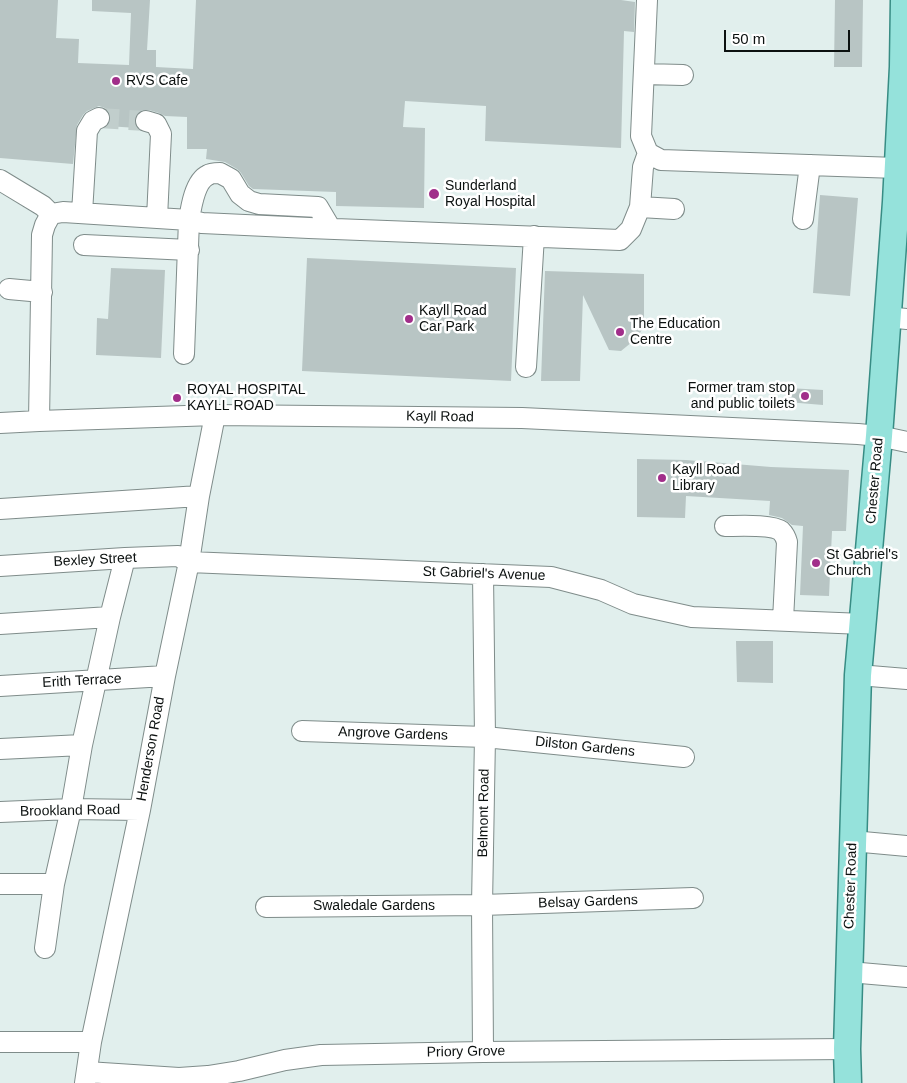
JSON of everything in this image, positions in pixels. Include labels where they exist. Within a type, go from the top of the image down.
[{"type":"main road","name":"Chester Road","points":[[848,1083],[847,1049],[852,842],[858,675],[879,436],[897,318],[901,203],[898,168],[905,67],[904,0]]},
{"type":"street","points":[[647,0],[641,136],[648,153],[661,160],[898,168]]},
{"type":"street","points":[[644,74],[683,75]]},
{"type":"street","points":[[82,213],[87,131],[93,121],[99,118]]},
{"type":"street","points":[[146,121],[156,124],[161,134],[157,218]]},
{"type":"street","points":[[39,421],[42,235],[44,225],[51,214],[63,212],[189,220],[202,223],[620,240],[631,229],[640,207],[643,167],[648,153]]},
{"type":"street","points":[[803,218],[810,165]]},
{"type":"street","points":[[184,354],[189,220],[199,184],[208,174],[220,173],[231,179],[240,194],[249,201],[259,204],[318,206],[331,229]]},
{"type":"street","points":[[0,180],[43,206],[51,214]]},
{"type":"street","points":[[640,207],[674,209]]},
{"type":"street","points":[[526,367],[534,236]]},
{"type":"street","points":[[84,245],[189,250]]},
{"type":"street","points":[[10,289],[42,292]]},
{"type":"street","name":"Kayll Road","points":[[0,423],[216,415],[522,418],[849,434],[879,436],[907,442]]},
{"type":"street","name":"Henderson Road","points":[[86,1078],[91,1042],[140,810],[216,415]]},
{"type":"street","points":[[0,509],[199,496]]},
{"type":"street","points":[[725,526],[771,527],[782,532],[785,536],[787,542],[783,620]]},
{"type":"street","name":"Bexley Street","points":[[0,566],[178,556],[189,562]]},
{"type":"street","points":[[45,948],[54,884],[71,809],[82,745],[125,558]]},
{"type":"street","name":"St Gabriel's Avenue","points":[[189,562],[551,577],[601,590],[633,604],[692,617],[863,624]]},
{"type":"street","name":"Belmont Road","points":[[483,574],[485,737],[482,905],[483,1052]]},
{"type":"street","points":[[0,624],[110,617]]},
{"type":"street","points":[[858,675],[907,679]]},
{"type":"street","name":"Erith Terrace","points":[[0,686],[165,676]]},
{"type":"street","name":"Angrove Gardens","points":[[302,731],[485,737]]},
{"type":"street","name":"Dilston Gardens","points":[[485,737],[684,757]]},
{"type":"street","points":[[0,749],[82,745]]},
{"type":"street","name":"Brookland Road","points":[[0,812],[71,809],[140,810]]},
{"type":"street","points":[[852,842],[907,846]]},
{"type":"street","points":[[0,884],[54,884]]},
{"type":"street","name":"Belsay Gardens","points":[[482,905],[693,898]]},
{"type":"street","name":"Swaledale Gardens","points":[[266,907],[482,905]]},
{"type":"street","points":[[849,972],[907,977]]},
{"type":"street","points":[[0,1042],[91,1042]]},
{"type":"street","name":"Priory Grove","points":[[86,1078],[179,1078],[208,1076],[321,1054],[847,1049]]},
{"type":"building","points":[[0,0],[58,0],[56,38],[79,39],[78,63],[129,65],[131,13],[92,11],[92,0],[150,0],[147,50],[156,50],[156,67],[193,69],[196,0],[621,0],[635,2],[634,32],[624,31],[621,148],[485,141],[486,106],[405,101],[403,127],[425,128],[424,208],[336,206],[336,192],[253,189],[237,169],[225,162],[206,159],[207,149],[187,149],[187,117],[165,116],[149,110],[143,110],[138,113],[134,123],[137,128],[107,126],[111,118],[105,108],[99,106],[87,111],[77,125],[73,164],[0,158]]},
{"type":"building","points":[[835,0],[863,0],[862,67],[834,67]]},
{"type":"building","points":[[820,195],[858,198],[850,296],[813,293]]},
{"type":"building","name":"Kayll Road Car Park","points":[[307,258],[516,268],[511,381],[302,371]]},
{"type":"building","points":[[111,268],[165,270],[161,358],[96,355],[97,318],[108,319]]},
{"type":"building","name":"The Education Centre","points":[[545,271],[644,274],[644,326],[637,338],[621,351],[609,350],[583,295],[580,381],[541,381]]},
{"type":"building","name":"Former tram stop and public toilets","points":[[788,388],[823,390],[823,405],[787,402]]},
{"type":"building","points":[[637,459],[686,460],[771,467],[849,470],[846,531],[832,531],[829,596],[800,595],[803,526],[792,525],[782,518],[769,515],[770,501],[686,496],[685,518],[637,517]]},
{"type":"building","points":[[736,641],[773,641],[773,683],[737,682]]},
{"type":"tunnel","points":[[99,118],[146,121]]},
{"type":"place","name":"RVS Cafe","points":[[116,81]]},
{"type":"place","name":"Sunderland Royal Hospital","points":[[434,194]]},
{"type":"place","name":"Kayll Road Car Park","points":[[409,319]]},
{"type":"place","name":"The Education Centre","points":[[620,332]]},
{"type":"place","name":"Former tram stop and public toilets","points":[[805,396]]},
{"type":"place","name":"ROYAL HOSPITAL KAYLL ROAD","points":[[177,398]]},
{"type":"place","name":"Kayll Road Library","points":[[662,478]]},
{"type":"place","name":"St Gabriel's Church","points":[[816,563]]}]
